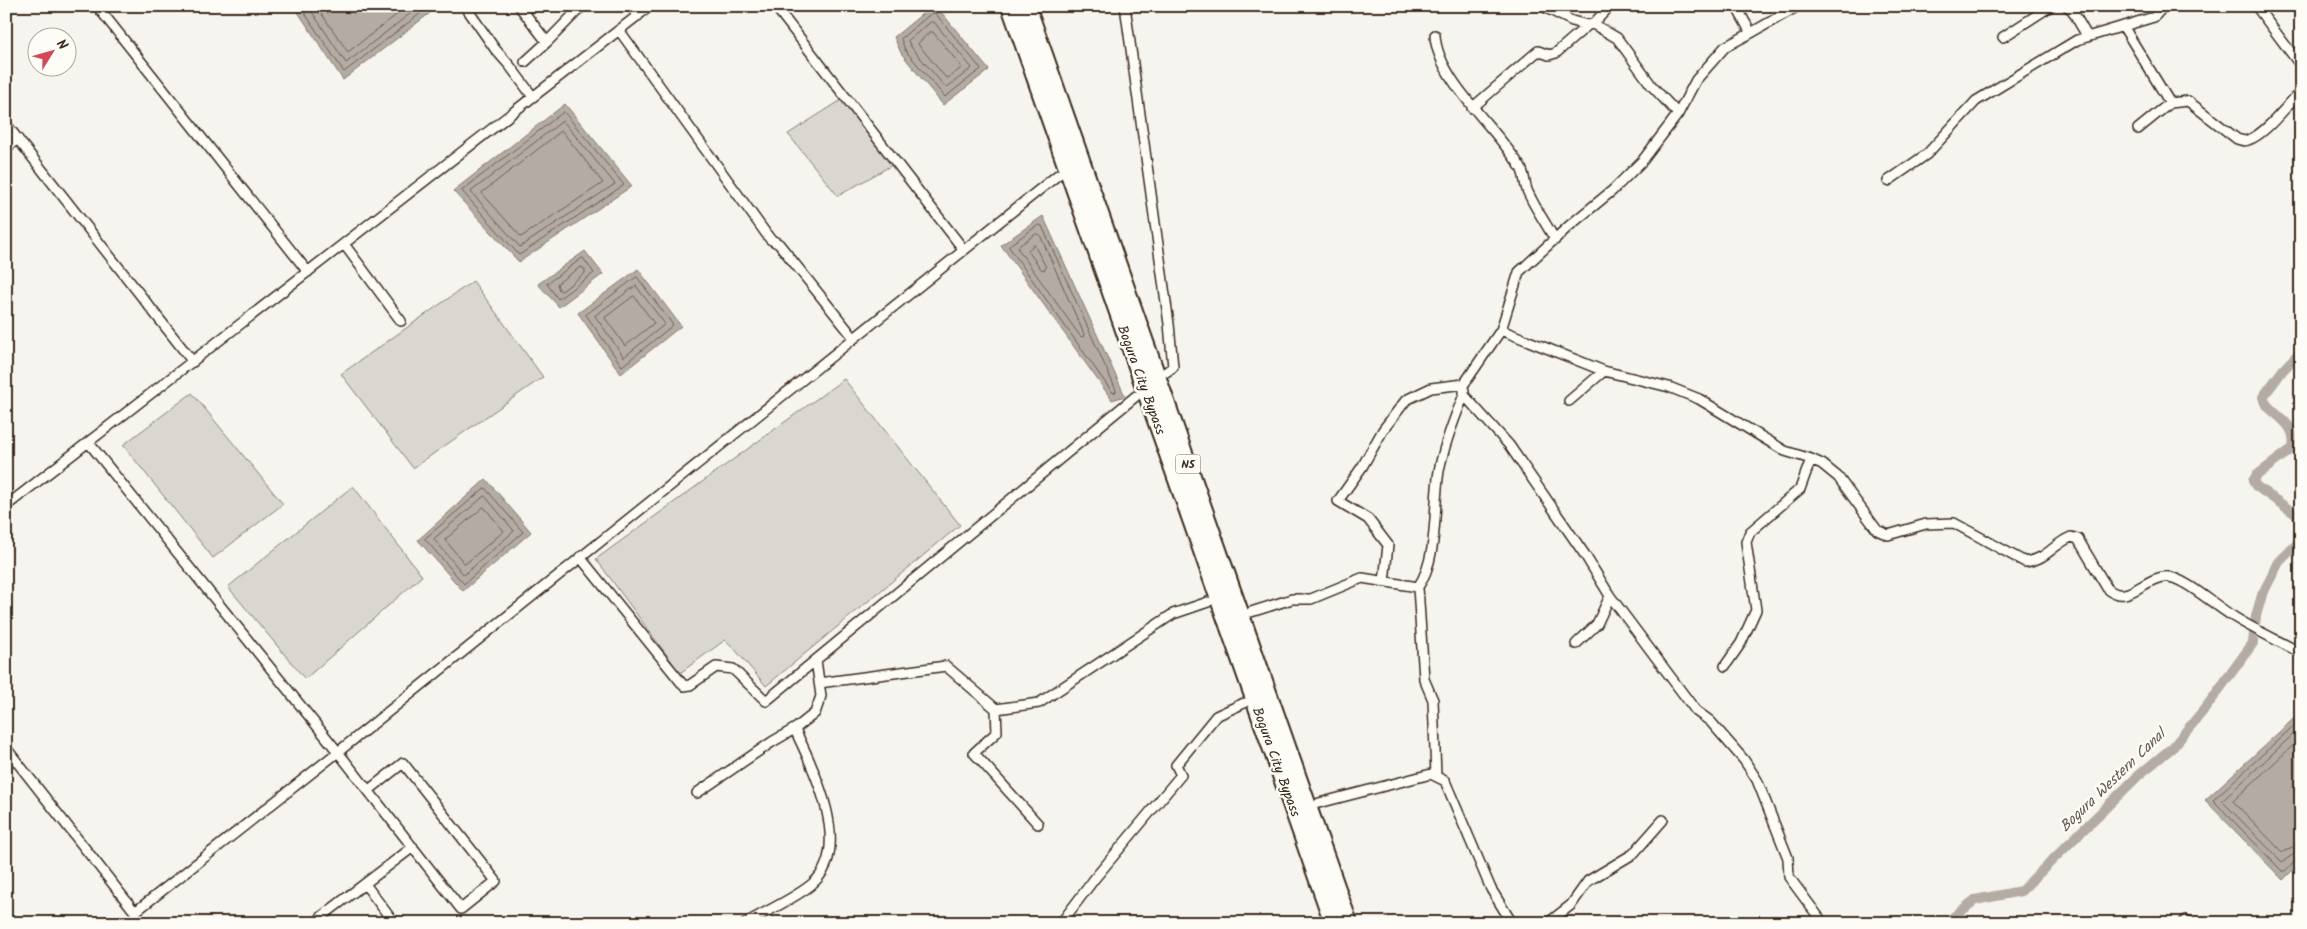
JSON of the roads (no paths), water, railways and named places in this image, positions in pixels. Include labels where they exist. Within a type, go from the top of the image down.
[{"type":"highway","name":"Bogura City Bypass","points":[[1010,6],[1333,923]]},
{"type":"highway","name":"Bogura City Bypass","points":[[1027,6],[1349,923]]},
{"type":"street","points":[[97,6],[308,272]]},
{"type":"street","points":[[465,6],[495,49],[533,97]]},
{"type":"street","points":[[519,6],[546,42]]},
{"type":"street","points":[[525,62],[582,6]]},
{"type":"street","points":[[631,6],[638,16]]},
{"type":"street","points":[[6,506],[650,6]]},
{"type":"street","points":[[775,6],[964,250]]},
{"type":"street","points":[[1126,6],[1173,359],[1173,366],[1166,372]]},
{"type":"street","points":[[1542,6],[1572,22],[1591,24],[1617,38],[1652,86],[1678,114]]},
{"type":"street","points":[[1472,108],[1538,52],[1549,55],[1556,53],[1610,6]]},
{"type":"street","points":[[1736,6],[1751,33]]},
{"type":"street","points":[[1436,775],[1433,700],[1424,679],[1418,586],[1424,578],[1430,559],[1439,470],[1450,429],[1464,395],[1464,384],[1501,330],[1520,272],[1613,190],[1643,160],[1678,114],[1696,80],[1726,47],[1798,6]]},
{"type":"street","points":[[2003,37],[2051,6]]},
{"type":"street","points":[[1888,181],[1927,154],[1976,101],[2077,40],[2154,17],[2164,6]]},
{"type":"street","points":[[2256,6],[2301,66]]},
{"type":"street","points":[[2070,8],[2087,36]]},
{"type":"street","points":[[2123,26],[2170,103]]},
{"type":"street","points":[[619,30],[770,239],[780,244],[854,338]]},
{"type":"street","points":[[1435,36],[1435,45],[1441,58],[1472,108],[1488,125],[1522,170],[1526,188],[1555,240]]},
{"type":"street","points":[[2138,129],[2170,103],[2188,101],[2237,139],[2250,140],[2265,128],[2301,91]]},
{"type":"street","points":[[6,124],[192,362]]},
{"type":"street","points":[[6,148],[18,139]]},
{"type":"street","points":[[6,748],[135,912],[338,752],[1059,174]]},
{"type":"street","points":[[344,244],[400,321]]},
{"type":"street","points":[[1501,330],[1604,371],[1669,387],[1699,399],[1785,451],[1822,464],[1838,477],[1877,530],[1888,535],[1926,524],[1954,523],[2025,562],[2038,561],[2063,540],[2071,537],[2078,540],[2107,588],[2113,594],[2122,596],[2160,578],[2177,579],[2234,617],[2301,653]]},
{"type":"street","points":[[1569,401],[1604,371]]},
{"type":"street","points":[[1384,582],[1388,545],[1368,519],[1338,502],[1384,430],[1406,400],[1431,388],[1464,384]]},
{"type":"street","points":[[1464,395],[1509,445],[1585,555],[1610,596],[1696,711],[1710,720],[1744,760],[1757,780],[1788,858],[1790,877],[1823,923]]},
{"type":"street","points":[[580,558],[684,686],[690,685],[716,667],[733,669],[766,701],[1136,396]]},
{"type":"street","points":[[89,443],[369,790],[461,909],[496,881],[403,763],[369,790]]},
{"type":"street","points":[[1725,666],[1741,644],[1756,610],[1746,542],[1750,532],[1800,489],[1811,459]]},
{"type":"street","points":[[1251,612],[1292,599],[1311,599],[1362,578],[1418,586]]},
{"type":"street","points":[[1576,644],[1597,624],[1610,596]]},
{"type":"street","points":[[996,709],[1039,703],[1173,614],[1208,602]]},
{"type":"street","points":[[696,794],[772,742],[796,728],[815,713],[821,696],[816,660]]},
{"type":"street","points":[[819,683],[946,666],[996,709],[997,732],[974,753],[1038,824]]},
{"type":"street","points":[[1061,923],[1095,878],[1181,775],[1176,765],[1216,716],[1244,703]]},
{"type":"street","points":[[746,923],[812,885],[824,872],[830,854],[831,840],[821,789],[796,728]]},
{"type":"street","points":[[1319,803],[1431,774],[1436,775],[1444,781],[1491,889],[1512,923]]},
{"type":"street","points":[[1548,923],[1571,905],[1588,881],[1633,854],[1662,820]]},
{"type":"street","points":[[321,917],[413,847]]},
{"type":"street","points":[[365,884],[394,923]]},
{"type":"water","points":[[294,6],[439,6],[343,80]]},
{"type":"water","points":[[932,6],[936,6],[989,70],[943,105],[901,53],[894,37]]},
{"type":"water","points":[[565,104],[632,186],[519,262],[453,191]]},
{"type":"water","points":[[1043,216],[1125,396],[1112,400],[1001,245]]},
{"type":"water","points":[[585,251],[603,274],[559,307],[538,284]]},
{"type":"water","points":[[638,269],[681,326],[621,374],[578,313]]},
{"type":"water","points":[[486,479],[531,532],[463,591],[418,540]]},
{"type":"water","points":[[2301,712],[2301,862],[2283,880],[2205,800]]},
{"type":"waterway","name":"Bogura Western Canal","points":[[2301,351],[2283,370],[2263,397],[2270,408],[2291,430],[2293,448],[2256,476],[2253,481],[2256,486],[2301,518]]},
{"type":"waterway","name":"Bogura Western Canal","points":[[1946,923],[1975,900],[2021,891],[2139,775],[2173,747],[2207,706],[2253,643],[2256,616],[2262,595],[2279,562],[2301,540]]}]
